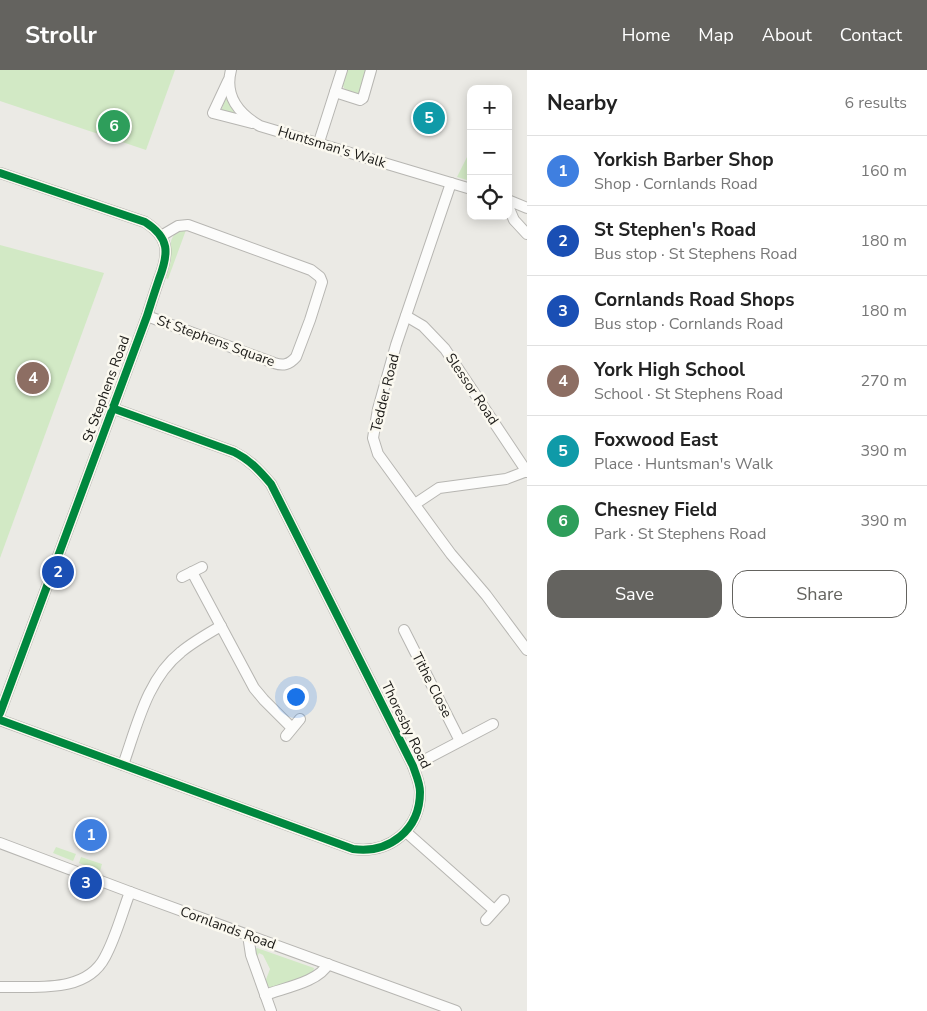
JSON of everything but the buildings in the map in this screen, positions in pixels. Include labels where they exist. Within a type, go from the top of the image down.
[{"type":"street","points":[[319,142],[342,70]]},
{"type":"street","points":[[335,92],[360,100],[363,98],[371,70]]},
{"type":"street","points":[[230,74],[214,113],[260,126]]},
{"type":"street","name":"Huntsman's Walk","points":[[230,74],[230,91],[239,110],[247,118],[260,126],[467,187]]},
{"type":"street","points":[[0,174],[134,217],[154,228],[162,236]]},
{"type":"street","name":"Tedder Road","points":[[451,183],[406,316],[378,409],[373,438],[378,454],[452,554],[486,595],[527,650]]},
{"type":"street","points":[[512,202],[527,208]]},
{"type":"street","points":[[512,215],[527,234]]},
{"type":"street","name":"St Stephens Square","points":[[146,316],[274,363],[287,364],[296,357],[322,282],[320,277],[311,270],[188,225],[178,226],[162,236]]},
{"type":"street","name":"St Stephens Road","points":[[0,713],[165,264],[165,244],[162,236]]},
{"type":"street","name":"Slessor Road","points":[[406,316],[423,326],[445,349],[527,471]]},
{"type":"street","name":"Thoresby Road","points":[[0,720],[353,849],[375,850],[386,846],[406,832],[415,816],[420,791],[413,766],[276,494],[264,475],[244,457],[234,452],[112,408]]},
{"type":"street","points":[[415,504],[439,488],[506,479],[527,471]]},
{"type":"street","points":[[182,577],[202,567]]},
{"type":"street","points":[[192,572],[254,688],[289,732],[300,719]]},
{"type":"street","points":[[123,765],[145,702],[160,675],[180,653],[221,626]]},
{"type":"street","name":"Tithe Close","points":[[404,630],[460,741]]},
{"type":"street","points":[[413,766],[493,724]]},
{"type":"street","points":[[406,832],[494,910]]},
{"type":"street","name":"Cornlands Road","points":[[0,843],[248,936],[456,1011]]},
{"type":"street","points":[[0,987],[63,985],[80,981],[89,975],[105,958],[130,892]]},
{"type":"street","points":[[486,920],[504,900]]},
{"type":"street","points":[[248,936],[251,955],[271,1011]]},
{"type":"street","points":[[265,995],[316,977],[328,964]]},
{"type":"green space","points":[[0,70],[175,70],[146,150],[0,101]]},
{"type":"green space","points":[[346,70],[368,70],[360,94],[351,93],[343,86]]},
{"type":"green space","points":[[226,97],[234,112],[234,114],[221,111]]},
{"type":"green space","points":[[467,157],[467,180],[457,177]]},
{"type":"green space","points":[[186,230],[168,279],[166,278],[173,236],[179,231]]},
{"type":"green space","points":[[0,245],[104,273],[0,558]]},
{"type":"green space","points":[[56,847],[76,854],[73,861],[53,853]]},
{"type":"green space","points":[[81,857],[102,864],[100,871],[79,863]]},
{"type":"green space","points":[[257,948],[314,968],[312,976],[269,987],[265,982],[270,969],[263,955],[259,953],[256,959],[255,949]]},
{"type":"cycle path","points":[[0,173],[145,222],[163,240],[166,254],[147,316],[0,713]]},
{"type":"cycle path","points":[[0,720],[353,849],[379,848],[390,843],[400,837],[415,818],[419,806],[420,792],[419,782],[413,766],[271,484],[254,466],[234,452],[112,408]]},
{"type":"place","name":"Foxwood East","points":[[429,118]]},
{"type":"place","name":"Chesney Field","points":[[114,126]]},
{"type":"place","name":"York High School","points":[[33,378]]},
{"type":"place","name":"St Stephen's Road","points":[[58,572]]},
{"type":"place","name":"Yorkish Barber Shop","points":[[91,835]]},
{"type":"place","name":"Cornlands Road Shops","points":[[86,883]]}]
